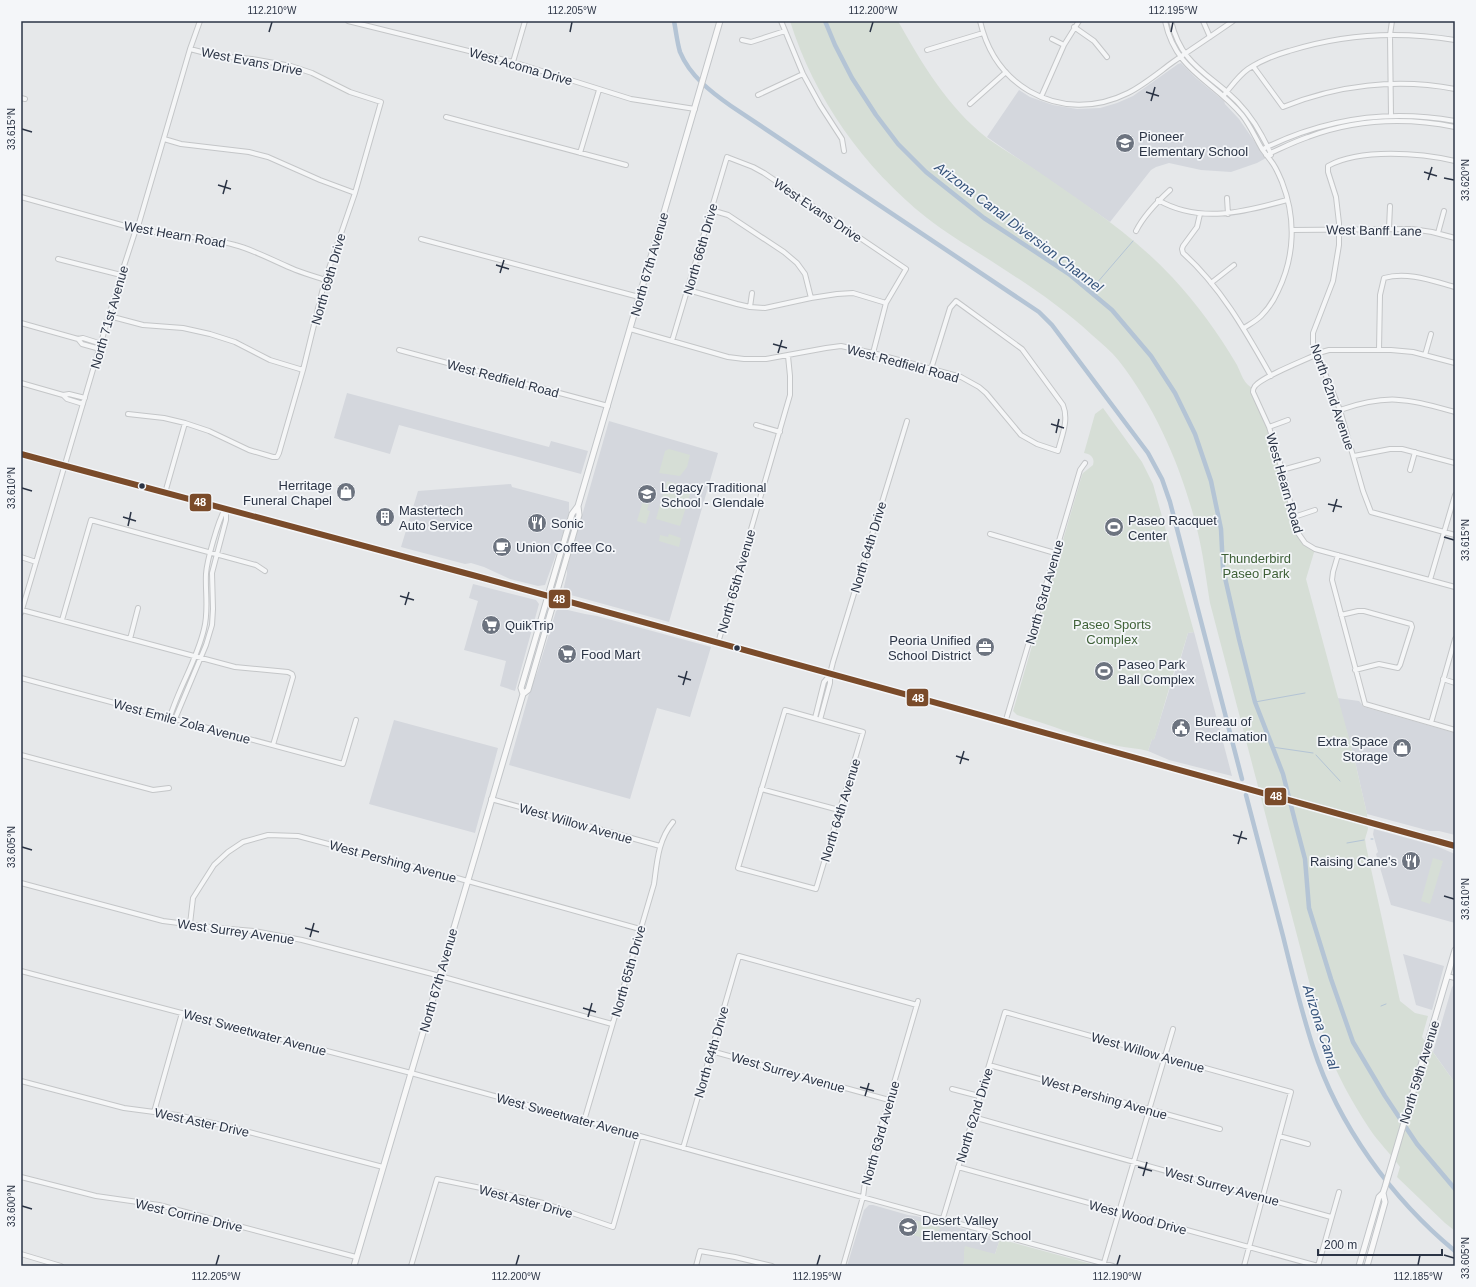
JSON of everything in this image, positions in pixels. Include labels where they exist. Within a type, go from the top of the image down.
[{"type":"main road","name":"North 67th Avenue","points":[[354,1266],[522,694],[521,688],[572,514],[578,506],[720,21]]},
{"type":"main road","points":[[21,454],[548,596],[1455,846]]},
{"type":"main road","name":"North 67th Avenue","points":[[522,694],[528,690],[579,515],[578,506]]},
{"type":"main road","name":"North 59th Avenue","points":[[1359,1266],[1379,1198],[1383,1193],[1394,1158],[1455,950]]},
{"type":"main road","name":"North 59th Avenue","points":[[1367,1266],[1385,1202],[1383,1193]]},
{"type":"street","name":"North 71st Avenue","points":[[22,611],[102,344],[121,275],[139,223],[190,49],[200,21]]},
{"type":"street","name":"West Acoma Drive","points":[[348,21],[513,62],[631,99],[695,109]]},
{"type":"street","points":[[513,62],[525,21]]},
{"type":"street","points":[[781,21],[803,74],[820,105],[842,139],[844,151]]},
{"type":"street","points":[[980,21],[983,33],[992,54],[1006,72],[1022,87],[1042,97],[1071,105],[1089,105],[1112,100],[1129,93],[1180,57],[1186,55],[1233,21]]},
{"type":"street","points":[[1042,97],[1064,45],[1079,21]]},
{"type":"street","points":[[1165,21],[1169,36],[1180,57],[1196,74],[1223,96],[1245,119],[1266,155],[1272,161]]},
{"type":"street","points":[[1171,21],[1176,36],[1186,55],[1200,70],[1240,104],[1249,115],[1271,153],[1272,161],[1282,182],[1287,200],[1292,230],[1290,257],[1281,285],[1264,313],[1244,328]]},
{"type":"street","points":[[1202,21],[1210,37]]},
{"type":"street","points":[[1391,121],[1390,35],[1392,21]]},
{"type":"street","points":[[1074,27],[1094,41],[1108,58]]},
{"type":"street","points":[[742,40],[751,42],[785,31]]},
{"type":"street","points":[[927,50],[983,33]]},
{"type":"street","points":[[1223,96],[1240,75],[1253,66],[1273,57],[1305,46],[1362,36],[1434,36],[1455,40]]},
{"type":"street","points":[[1052,39],[1064,45]]},
{"type":"street","name":"West Evans Drive","points":[[190,49],[217,56],[252,59],[291,66],[312,73],[350,92],[381,102]]},
{"type":"street","points":[[1253,66],[1283,107],[1306,98],[1357,87],[1391,84],[1420,84],[1455,89]]},
{"type":"street","points":[[1196,74],[1200,70]]},
{"type":"street","points":[[970,104],[1006,72]]},
{"type":"street","points":[[758,95],[803,74]]},
{"type":"street","points":[[580,153],[599,90]]},
{"type":"street","name":"North 69th Drive","points":[[185,423],[209,431],[249,450],[277,457],[303,370],[325,280],[355,192],[381,102]]},
{"type":"street","points":[[1263,150],[1306,130],[1355,118],[1391,115],[1418,116],[1455,121]]},
{"type":"street","points":[[446,117],[626,165]]},
{"type":"street","points":[[1266,155],[1300,140],[1331,129],[1357,123],[1391,121],[1419,122],[1455,127]]},
{"type":"street","points":[[164,139],[181,144],[242,151],[268,157],[320,180],[355,192]]},
{"type":"street","name":"North 62nd Avenue","points":[[1444,532],[1371,512],[1363,491],[1340,410],[1313,344],[1312,337],[1333,281],[1340,245],[1340,229],[1336,197],[1328,172],[1328,166],[1350,158],[1398,153],[1431,156],[1455,161]]},
{"type":"street","name":"West Evans Drive","points":[[727,157],[764,173],[906,269],[886,303]]},
{"type":"street","name":"North 66th Drive","points":[[672,341],[727,157]]},
{"type":"street","points":[[1136,231],[1158,200],[1170,190]]},
{"type":"street","name":"West Hearn Road","points":[[21,197],[136,229],[180,237],[216,240],[233,244],[253,251],[293,269],[325,280]]},
{"type":"street","points":[[1227,198],[1228,214]]},
{"type":"street","points":[[1158,200],[1176,208],[1200,214],[1228,214],[1287,200]]},
{"type":"street","points":[[1389,228],[1390,206]]},
{"type":"street","points":[[711,210],[728,215],[784,252],[797,263],[805,274],[811,298]]},
{"type":"street","points":[[1438,233],[1444,211]]},
{"type":"street","points":[[1200,214],[1197,227],[1182,249],[1183,253],[1212,283],[1244,328],[1271,376],[1317,354],[1335,349],[1413,352],[1455,363]]},
{"type":"street","name":"West Banff Lane","points":[[1292,230],[1412,229],[1438,233],[1455,238]]},
{"type":"street","points":[[422,239],[639,297]]},
{"type":"street","points":[[58,259],[121,275]]},
{"type":"street","points":[[1212,283],[1234,265]]},
{"type":"street","points":[[1379,350],[1380,296],[1384,278],[1416,277],[1455,287]]},
{"type":"street","points":[[688,290],[737,304],[765,308],[811,298],[853,293],[886,303],[873,353]]},
{"type":"street","points":[[750,307],[752,293]]},
{"type":"street","name":"West Redfield Road","points":[[630,329],[728,357],[766,359],[841,346],[873,353],[931,369],[961,377],[979,387],[986,393],[1021,435],[1037,444],[1058,451],[1066,421],[1066,412],[1063,405],[1022,349],[956,301],[950,308],[931,369]]},
{"type":"street","points":[[109,316],[143,325],[183,328],[210,334],[235,342],[270,360],[303,370]]},
{"type":"street","points":[[21,323],[102,344]]},
{"type":"street","points":[[1425,355],[1431,334]]},
{"type":"street","points":[[78,339],[82,344],[100,349]]},
{"type":"street","points":[[88,345],[89,340]]},
{"type":"street","name":"West Redfield Road","points":[[399,350],[608,406]]},
{"type":"street","name":"North 65th Avenue","points":[[718,643],[790,395],[788,356]]},
{"type":"street","name":"West Hearn Road","points":[[1271,376],[1256,385],[1253,388],[1253,392],[1269,427],[1298,532],[1305,543],[1315,549],[1455,587]]},
{"type":"street","points":[[21,383],[63,395],[71,400],[83,404]]},
{"type":"street","points":[[63,395],[69,394],[85,398]]},
{"type":"street","points":[[71,400],[73,395]]},
{"type":"street","points":[[1340,410],[1365,402],[1394,399],[1417,402],[1455,412]]},
{"type":"street","points":[[128,414],[164,418],[185,423],[165,493]]},
{"type":"street","points":[[1269,427],[1288,420]]},
{"type":"street","name":"North 64th Drive","points":[[820,720],[830,683],[830,674],[907,421]]},
{"type":"street","points":[[756,425],[780,432]]},
{"type":"street","points":[[1354,456],[1390,449],[1402,449],[1455,463]]},
{"type":"street","points":[[1410,470],[1415,452]]},
{"type":"street","points":[[1282,470],[1318,460]]},
{"type":"street","name":"North 63rd Avenue","points":[[1005,723],[1080,470],[1085,463]]},
{"type":"street","points":[[1430,580],[1455,496]]},
{"type":"street","points":[[170,717],[177,695],[203,635],[207,610],[206,572],[220,518],[226,509]]},
{"type":"street","points":[[175,719],[210,631],[213,610],[212,573],[226,520],[226,509]]},
{"type":"street","points":[[1294,517],[1315,510]]},
{"type":"street","points":[[62,620],[91,520],[256,565],[265,571]]},
{"type":"street","points":[[1444,532],[1455,534]]},
{"type":"street","points":[[990,534],[1055,553]]},
{"type":"street","points":[[1338,555],[1332,580],[1365,704],[1455,730]]},
{"type":"street","points":[[21,557],[36,562]]},
{"type":"street","points":[[130,639],[138,608]]},
{"type":"street","points":[[207,610],[213,610]]},
{"type":"street","points":[[22,611],[62,620],[235,667],[288,672],[292,674],[293,677],[273,745]]},
{"type":"street","points":[[1341,615],[1364,611],[1411,624],[1412,628],[1398,668],[1379,664],[1355,670]]},
{"type":"street","points":[[1431,723],[1455,639]]},
{"type":"street","name":"North 64th Drive","points":[[814,718],[824,682],[830,674]]},
{"type":"street","name":"West Emile Zola Avenue","points":[[21,678],[343,764],[356,720]]},
{"type":"street","points":[[1443,679],[1455,682]]},
{"type":"street","points":[[820,699],[825,701]]},
{"type":"street","points":[[820,720],[785,710],[761,789],[839,810]]},
{"type":"street","name":"North 64th Avenue","points":[[761,789],[738,868],[816,889],[864,732],[820,720]]},
{"type":"street","points":[[21,755],[153,790],[169,788]]},
{"type":"street","name":"West Willow Avenue","points":[[491,799],[660,846]]},
{"type":"street","name":"North 65th Drive","points":[[584,1121],[654,884],[660,846],[664,835],[673,822]]},
{"type":"street","name":"West Pershing Avenue","points":[[190,924],[193,898],[214,865],[228,852],[243,842],[268,834],[298,836],[640,929]]},
{"type":"street","name":"West Surrey Avenue","points":[[21,883],[163,921],[274,934],[440,976],[612,1024]]},
{"type":"street","name":"North 64th Drive","points":[[682,1148],[739,956]]},
{"type":"street","name":"North 63rd Avenue","points":[[739,956],[918,1003],[865,1182],[863,1197],[842,1266]]},
{"type":"street","name":"West Sweetwater Avenue","points":[[21,971],[411,1073],[943,1218],[1104,1265],[1113,1266]]},
{"type":"street","points":[[1447,976],[1455,978]]},
{"type":"street","name":"West Willow Avenue","points":[[1005,1012],[1291,1092],[1279,1136]]},
{"type":"street","name":"North 62nd Drive","points":[[943,1218],[1005,1012]]},
{"type":"street","points":[[154,1112],[182,1013]]},
{"type":"street","points":[[1104,1265],[1173,1029]]},
{"type":"street","name":"West Surrey Avenue","points":[[711,1051],[889,1100]]},
{"type":"street","name":"West Pershing Avenue","points":[[989,1065],[1220,1129]]},
{"type":"street","name":"West Aster Drive","points":[[21,1081],[124,1108],[178,1115],[226,1126],[383,1167]]},
{"type":"street","points":[[952,1088],[980,1096]]},
{"type":"street","name":"West Surrey Avenue","points":[[973,1118],[1331,1217]]},
{"type":"street","name":"West Aster Drive","points":[[411,1266],[438,1179],[543,1203],[613,1227],[639,1136]]},
{"type":"street","points":[[1244,1266],[1279,1136],[1308,1144]]},
{"type":"street","name":"West Wood Drive","points":[[958,1167],[1318,1266]]},
{"type":"street","name":"West Corrine Drive","points":[[21,1177],[96,1196],[159,1205],[356,1258]]},
{"type":"street","points":[[1318,1266],[1339,1192]]},
{"type":"street","points":[[696,1266],[700,1251],[735,1257],[772,1266]]},
{"type":"street","points":[[21,1254],[61,1266]]},
{"type":"shaded area","name":"Pioneer Elementary School","points":[[1181,63],[1196,78],[1224,101],[1239,119],[1266,158],[1257,163],[1231,172],[1201,170],[1169,163],[1156,167],[1151,170],[1110,222],[987,137],[1019,90],[1030,97],[1053,105],[1077,109],[1100,108],[1133,96]]},
{"type":"shaded area","points":[[347,393],[549,447],[551,441],[588,451],[581,474],[399,425],[390,454],[334,438]]},
{"type":"shaded area","name":"Legacy Traditional School - Glendale","points":[[609,421],[718,453],[669,622],[567,594],[563,591],[567,568]]},
{"type":"shaded area","points":[[511,484],[512,487],[569,502],[569,513],[545,585],[538,586],[510,579],[484,567],[471,563],[465,564],[401,547],[418,491]]},
{"type":"shaded area","points":[[473,584],[536,600],[539,604],[515,691],[500,686],[506,661],[464,650],[478,601],[469,598]]},
{"type":"shaded area","points":[[559,608],[597,616],[711,647],[690,717],[657,708],[630,799],[509,765],[529,694],[556,611]]},
{"type":"shaded area","points":[[1194,632],[1232,776],[1169,760],[1148,751],[1152,739],[1154,739],[1188,633]]},
{"type":"shaded area","points":[[1337,698],[1359,701],[1364,707],[1455,733],[1455,835],[1439,831],[1430,831],[1367,814],[1354,757]]},
{"type":"shaded area","points":[[394,720],[498,748],[475,833],[369,804]]},
{"type":"shaded area","points":[[1374,829],[1436,846],[1455,854],[1455,923],[1391,905],[1376,854],[1378,852],[1373,834]]},
{"type":"shaded area","points":[[1403,954],[1444,966],[1432,1010],[1416,1005]]},
{"type":"shaded area","points":[[1455,984],[1455,1083],[1433,1052],[1452,987]]},
{"type":"shaded area","name":"Desert Valley Elementary School","points":[[869,1205],[1000,1239],[995,1254],[964,1252],[965,1259],[963,1266],[847,1266],[864,1210]]},
{"type":"green space","name":"Thunderbird Paseo Park","points":[[790,21],[898,21],[926,69],[960,113],[987,138],[1086,204],[1156,261],[1181,287],[1199,309],[1230,353],[1245,382],[1253,388],[1269,427],[1301,538],[1315,549],[1306,579],[1354,757],[1367,814],[1368,829],[1365,839],[1366,846],[1400,1001],[1415,1013],[1428,1016],[1422,1037],[1455,1083],[1455,1231],[1397,1177],[1400,1167],[1373,1133],[1357,1108],[1345,1088],[1330,1057],[1210,603],[1203,556],[1191,507],[1176,462],[1145,399],[1116,357],[1070,316],[1048,299],[936,225],[882,177],[862,154],[827,104],[800,50]]},
{"type":"green space","name":"Paseo Sports Complex","points":[[1103,408],[1142,462],[1153,484],[1194,632],[1188,633],[1177,669],[1175,668],[1154,740],[1152,739],[1148,751],[1093,740],[1017,715],[1013,711],[1082,475],[1093,465],[1092,457],[1089,454],[1084,453],[1095,414]]},
{"type":"green space","points":[[669,449],[690,455],[687,467],[680,476],[659,473],[665,451]]},
{"type":"green space","points":[[667,481],[692,488],[680,526],[656,519]]},
{"type":"green space","points":[[647,486],[655,488],[652,502],[643,499]]},
{"type":"green space","points":[[643,501],[649,503],[647,510],[650,511],[646,524],[637,521]]},
{"type":"green space","points":[[669,534],[681,538],[679,547],[659,541],[660,535],[668,537]]},
{"type":"green space","points":[[1433,858],[1443,861],[1430,904],[1421,901]]},
{"type":"green space","points":[[914,1220],[940,1227],[936,1242],[910,1234]]},
{"type":"green space","points":[[1000,1239],[1096,1266],[963,1266],[965,1246],[995,1254]]},
{"type":"waterway","points":[[674,21],[679,48],[684,61],[695,76],[716,95],[1039,312],[1052,325],[1148,453],[1162,479],[1170,502],[1242,779]]},
{"type":"waterway","name":"Arizona Canal Diversion Channel","points":[[825,21],[835,45],[852,78],[876,115],[898,144],[926,172],[984,218],[1069,274],[1112,310],[1151,356],[1175,393],[1195,434],[1211,481],[1221,529],[1223,569],[1239,639],[1255,702],[1283,774],[1305,859],[1309,908],[1331,979],[1353,1042],[1385,1096],[1417,1144],[1455,1189]]},
{"type":"waterway","points":[[1090,291],[1133,241]]},
{"type":"waterway","points":[[1255,702],[1305,693]]},
{"type":"waterway","points":[[1272,747],[1313,753]]},
{"type":"waterway","points":[[1316,755],[1340,781]]},
{"type":"waterway","name":"Arizona Canal","points":[[1246,795],[1301,1005],[1313,1047],[1324,1076],[1352,1132],[1370,1159],[1410,1208],[1432,1231],[1455,1251]]},
{"type":"waterway","points":[[1347,843],[1364,840]]},
{"type":"waterway","points":[[1381,1006],[1386,1004]]},
{"type":"transit line","name":"48","points":[[21,454],[476,576],[1455,846]]},
{"type":"place","name":"Pioneer Elementary School","points":[[1125,143]]},
{"type":"place","name":"Herritage Funeral Chapel","points":[[346,492]]},
{"type":"place","name":"Legacy Traditional School - Glendale","points":[[647,494]]},
{"type":"place","name":"Mastertech Auto Service","points":[[385,517]]},
{"type":"place","name":"Sonic","points":[[537,523]]},
{"type":"place","name":"Paseo Racquet Center","points":[[1114,527]]},
{"type":"place","name":"Union Coffee Co.","points":[[502,547]]},
{"type":"place","name":"QuikTrip","points":[[491,625]]},
{"type":"place","name":"Peoria Unified School District","points":[[985,647]]},
{"type":"place","name":"Food Mart","points":[[567,654]]},
{"type":"place","name":"Paseo Park Ball Complex","points":[[1104,671]]},
{"type":"place","name":"Bureau of Reclamation","points":[[1181,728]]},
{"type":"place","name":"Extra Space Storage","points":[[1402,748]]},
{"type":"place","name":"Raising Cane's","points":[[1411,861]]},
{"type":"place","name":"Desert Valley Elementary School","points":[[908,1227]]}]
